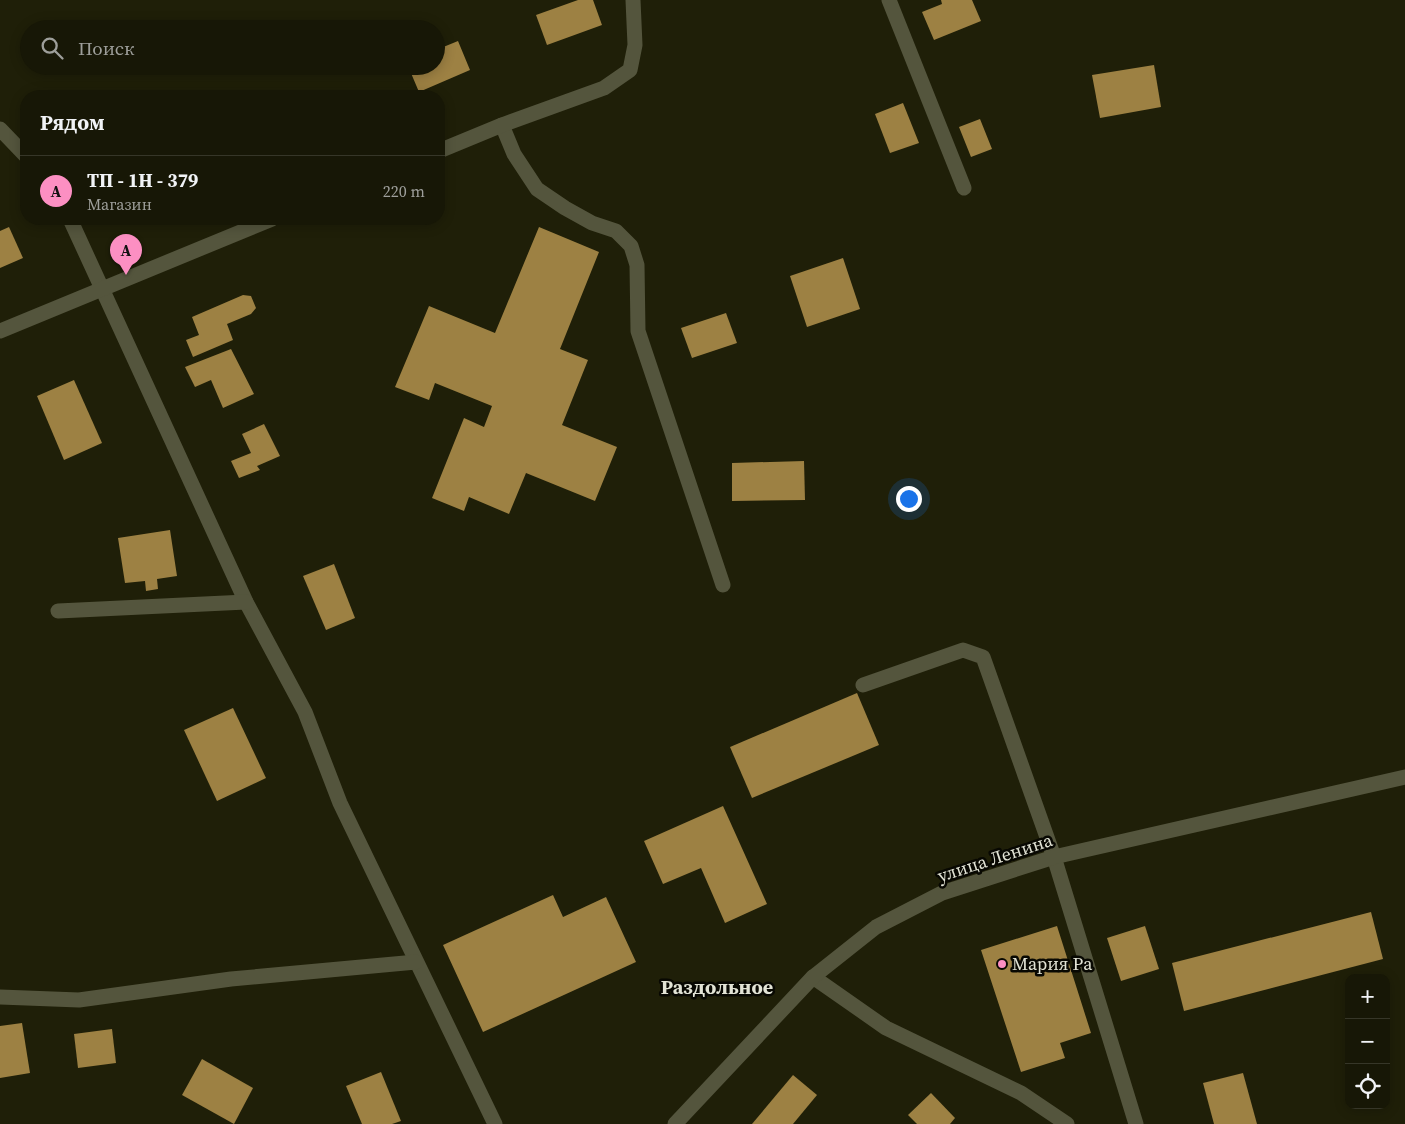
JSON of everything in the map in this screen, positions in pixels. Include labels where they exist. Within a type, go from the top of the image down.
[{"type":"street","points":[[445,149],[502,125],[604,88],[630,70],[635,45],[632,0]]},
{"type":"street","points":[[889,0],[964,188]]},
{"type":"street","points":[[502,125],[514,154],[537,189],[592,223],[616,231],[631,246],[638,265],[638,331],[723,585]]},
{"type":"street","points":[[0,129],[20,150]]},
{"type":"street","points":[[73,225],[246,602],[305,712],[340,802],[495,1124]]},
{"type":"street","points":[[0,330],[257,225]]},
{"type":"street","points":[[58,611],[246,602]]},
{"type":"street","points":[[863,685],[962,650],[983,657],[1054,857],[1136,1124]]},
{"type":"street","name":"улица Ленина","points":[[675,1124],[813,978],[876,927],[942,893],[1054,857],[1405,777]]},
{"type":"street","points":[[0,997],[79,1000],[232,980],[416,962]]},
{"type":"street","points":[[813,978],[886,1028],[1020,1093],[1066,1124]]},
{"type":"building","points":[[578,0],[593,0],[602,25],[547,45],[536,15]]},
{"type":"building","points":[[941,0],[972,0],[981,21],[934,40],[922,12],[942,4]]},
{"type":"building","points":[[458,41],[470,70],[424,90],[418,90],[412,75],[445,75],[445,46]]},
{"type":"building","points":[[1154,65],[1161,107],[1100,118],[1092,75]]},
{"type":"building","points":[[903,103],[919,143],[890,153],[875,114]]},
{"type":"building","points":[[980,119],[992,149],[971,157],[959,127]]},
{"type":"building","points":[[9,227],[23,258],[0,268],[0,231]]},
{"type":"building","points":[[539,227],[599,252],[560,349],[588,360],[562,425],[617,447],[595,501],[526,473],[509,514],[469,497],[464,511],[432,498],[464,418],[484,427],[492,406],[435,383],[429,400],[395,387],[429,306],[495,333]]},
{"type":"building","points":[[843,258],[860,309],[807,327],[790,276]]},
{"type":"building","points":[[243,295],[251,296],[256,308],[251,314],[227,324],[233,340],[193,357],[186,340],[199,335],[192,317]]},
{"type":"building","points":[[726,313],[737,343],[692,358],[681,328]]},
{"type":"building","points":[[231,349],[254,394],[223,408],[211,380],[195,387],[185,367]]},
{"type":"building","points":[[74,380],[102,443],[64,460],[37,396]]},
{"type":"building","points":[[264,424],[280,456],[257,466],[260,470],[239,478],[231,461],[251,453],[242,434]]},
{"type":"building","points":[[804,461],[805,500],[732,501],[732,463]]},
{"type":"building","points":[[170,530],[177,576],[157,579],[158,589],[146,591],[145,581],[125,583],[118,538]]},
{"type":"building","points":[[334,564],[355,618],[326,630],[303,576]]},
{"type":"building","points":[[857,693],[879,745],[752,798],[730,747]]},
{"type":"building","points":[[233,708],[266,778],[217,801],[184,730]]},
{"type":"building","points":[[723,806],[767,904],[725,923],[701,868],[663,884],[644,841]]},
{"type":"building","points":[[553,895],[563,917],[606,897],[636,962],[483,1032],[443,945]]},
{"type":"building","points":[[1371,912],[1383,959],[1184,1011],[1172,963]]},
{"type":"building","points":[[1057,926],[1091,1033],[1060,1043],[1065,1058],[1021,1072],[981,950]]},
{"type":"building","points":[[1145,926],[1159,969],[1121,981],[1107,938]]},
{"type":"building","points":[[22,1023],[30,1073],[0,1078],[0,1026]]},
{"type":"building","points":[[112,1029],[116,1063],[78,1068],[74,1034]]},
{"type":"building","points":[[202,1059],[253,1088],[234,1124],[182,1095]]},
{"type":"building","points":[[381,1072],[401,1121],[392,1124],[362,1124],[346,1086]]},
{"type":"building","points":[[1243,1073],[1257,1124],[1214,1124],[1203,1083]]},
{"type":"building","points":[[793,1075],[817,1095],[793,1124],[752,1124]]},
{"type":"building","points":[[931,1093],[955,1118],[950,1124],[917,1124],[908,1115]]},
{"type":"place","name":"ТП - 1Н - 379","points":[[126,275]]},
{"type":"place","name":"Мария Ра","points":[[1002,964]]},
{"type":"district","name":"Раздольное","points":[[717,987]]}]
